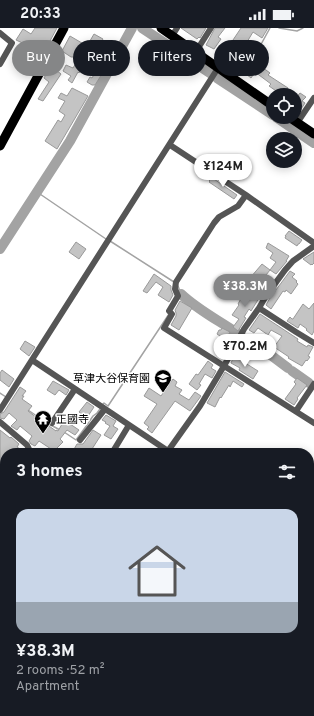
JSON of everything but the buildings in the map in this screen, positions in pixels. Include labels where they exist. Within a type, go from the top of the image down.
[{"type":"main road","points":[[0,146],[64,28]]},
{"type":"main road","points":[[160,28],[175,32],[183,40]]},
{"type":"main road","points":[[230,76],[266,101]]},
{"type":"main road","points":[[299,124],[314,134]]},
{"type":"street","points":[[204,40],[211,28]]},
{"type":"street","points":[[0,33],[12,43],[0,64]]},
{"type":"street","points":[[0,410],[214,74]]},
{"type":"street","points":[[302,117],[314,98]]},
{"type":"street","points":[[170,145],[246,195],[314,244],[293,261],[266,296],[244,329],[224,366],[173,448]]},
{"type":"street","points":[[246,195],[238,206],[219,217],[214,222],[176,282],[175,288],[178,296],[169,311],[172,314],[164,328],[314,423]]},
{"type":"street","points":[[259,308],[314,343]]},
{"type":"street","points":[[32,360],[164,448]]},
{"type":"street","points":[[296,411],[314,384]]},
{"type":"street","points":[[52,423],[75,389]]},
{"type":"street","points":[[80,440],[105,408]]},
{"type":"street","points":[[0,422],[27,445],[28,448]]},
{"type":"street","points":[[115,448],[129,425]]},
{"type":"waterway","points":[[0,249],[70,141],[132,28]]},
{"type":"waterway","points":[[142,28],[210,73]]},
{"type":"waterway","points":[[263,40],[270,28]]},
{"type":"waterway","points":[[279,28],[297,31],[303,28]]},
{"type":"waterway","points":[[217,78],[266,110]]},
{"type":"waterway","points":[[286,124],[314,143]]},
{"type":"waterway","points":[[37,192],[106,239]]},
{"type":"waterway","points":[[110,241],[174,282]]},
{"type":"waterway","points":[[178,286],[181,295]]},
{"type":"waterway","points":[[181,294],[201,310],[237,333]]},
{"type":"waterway","points":[[102,405],[104,403],[108,406],[169,314]]},
{"type":"waterway","points":[[243,338],[268,353],[288,368]]},
{"type":"waterway","points":[[292,371],[309,383]]},
{"type":"waterway","points":[[0,393],[6,397]]},
{"type":"waterway","points":[[64,432],[76,440],[93,416],[100,409]]},
{"type":"waterway","points":[[28,410],[60,430]]},
{"type":"place","name":"草津大谷保育園","points":[[163,393]]},
{"type":"place","name":"正國寺","points":[[43,434]]}]
